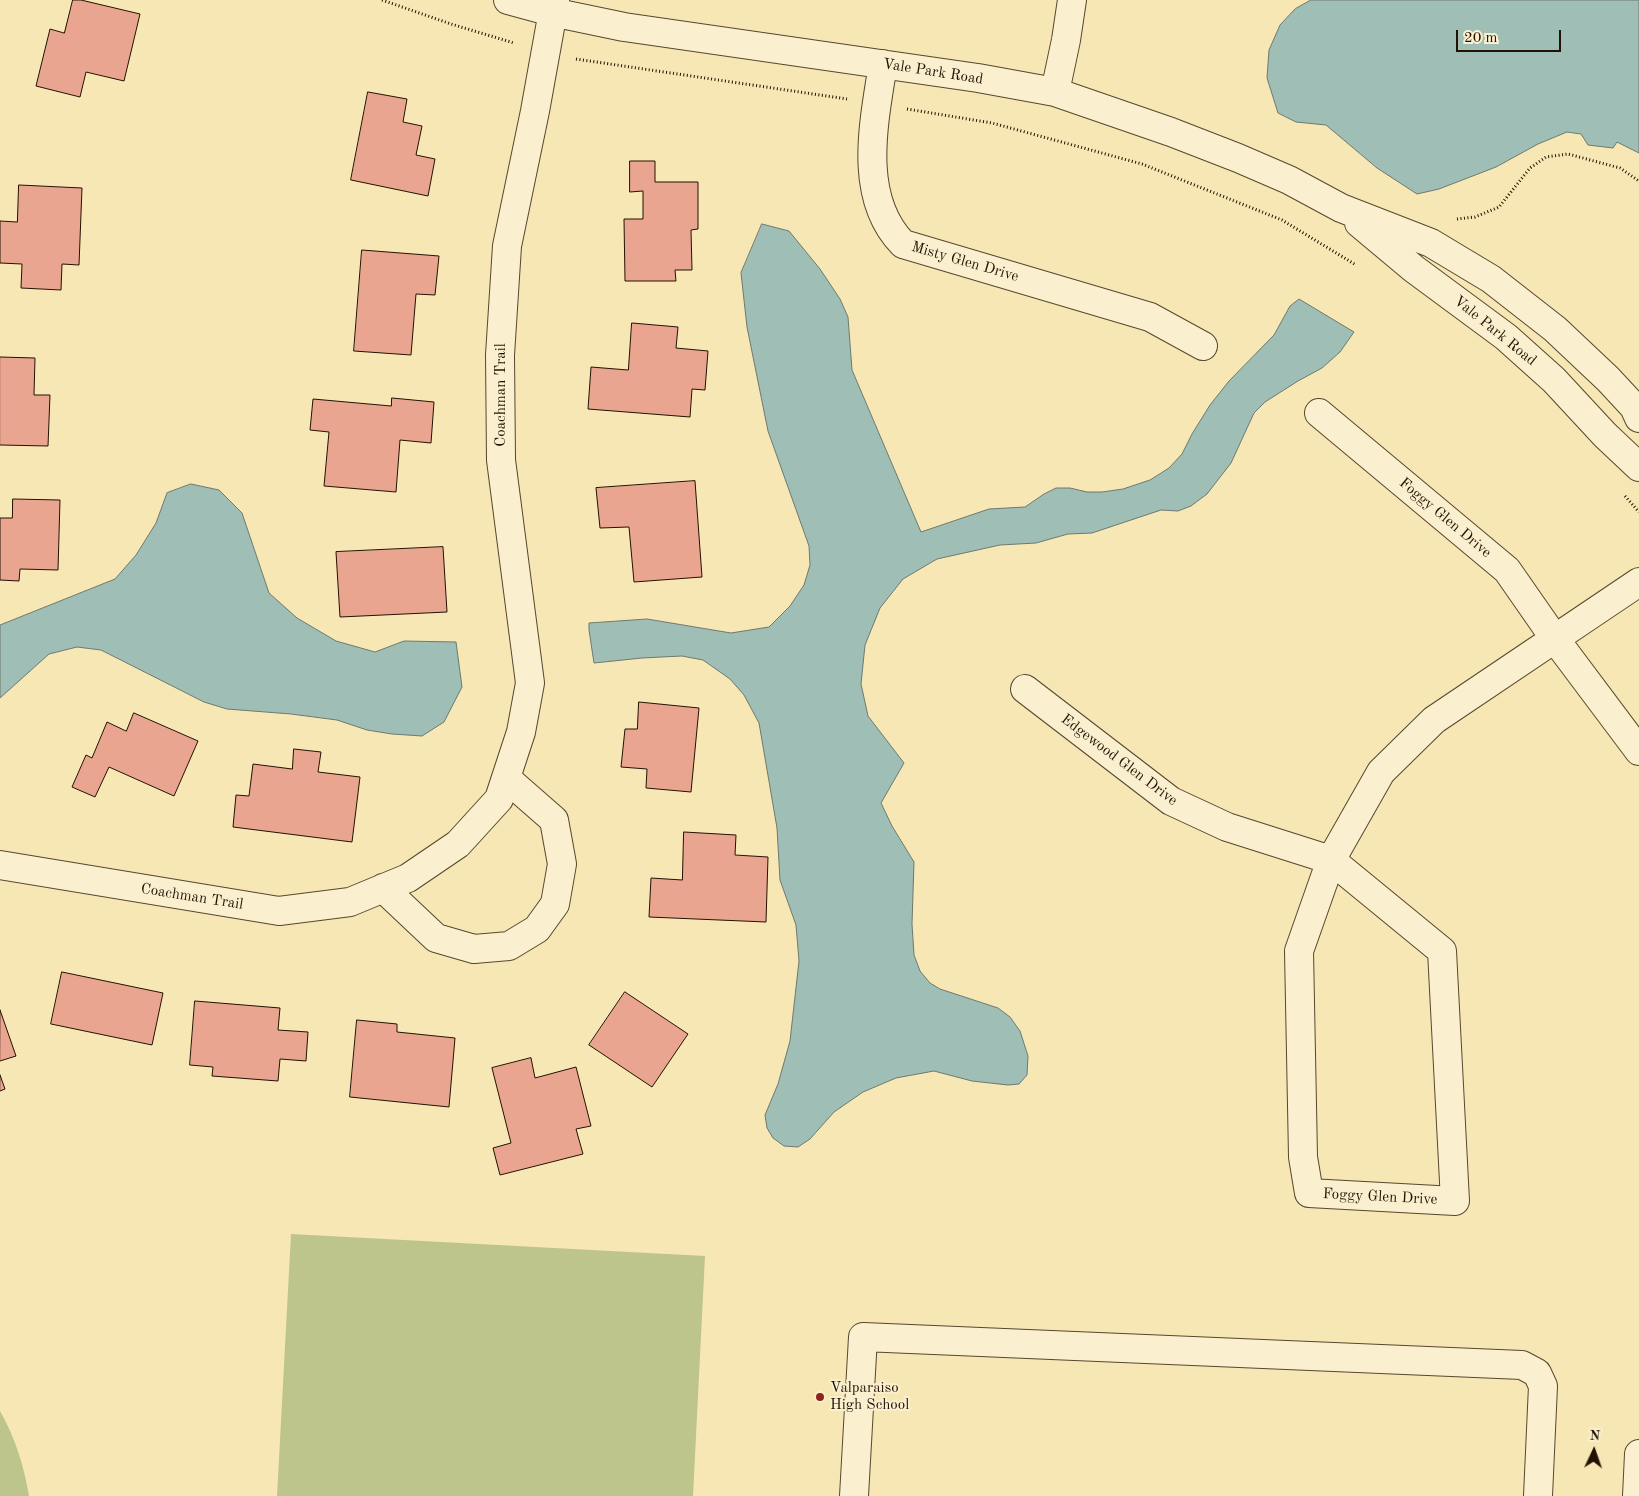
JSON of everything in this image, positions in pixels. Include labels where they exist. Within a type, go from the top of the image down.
[{"type":"street","name":"Vale Park Road","points":[[508,0],[553,6],[624,27],[978,78],[1055,92],[1172,132],[1289,180],[1340,208],[1431,243],[1492,279],[1555,329],[1608,378],[1634,407],[1639,418]]},
{"type":"street","points":[[1055,92],[1072,0]]},
{"type":"street","name":"Coachman Trail","points":[[0,865],[278,911],[350,902],[408,878],[458,844],[499,799],[521,732],[530,683],[502,460],[500,355],[507,246],[546,51],[553,6]]},
{"type":"street","name":"Misty Glen Drive","points":[[883,64],[872,145],[872,169],[884,216],[894,234],[903,244],[1150,317],[1203,346]]},
{"type":"street","name":"Vale Park Road","points":[[1340,208],[1414,269],[1506,336],[1554,380],[1605,436],[1639,466]]},
{"type":"street","name":"Foggy Glen Drive","points":[[1319,413],[1507,570],[1554,638],[1639,751]]},
{"type":"street","name":"Foggy Glen Drive","points":[[1331,860],[1442,951],[1455,1201],[1310,1193],[1304,1157],[1299,952],[1331,860],[1382,772],[1434,720],[1639,582]]},
{"type":"street","name":"Edgewood Glen Drive","points":[[1025,690],[1171,802],[1228,827],[1331,860]]},
{"type":"street","points":[[383,888],[436,938],[474,949],[509,946],[537,929],[555,904],[562,864],[554,820],[506,778]]},
{"type":"street","points":[[854,1496],[863,1336],[1252,1355],[1522,1365],[1538,1373],[1543,1386],[1538,1496]]},
{"type":"path","points":[[382,0],[451,24],[577,59],[625,68],[992,122],[1142,164],[1282,220],[1363,269]]},
{"type":"path","points":[[1452,220],[1475,217],[1499,207],[1530,168],[1546,157],[1568,154],[1620,168],[1639,181]]},
{"type":"path","points":[[1619,490],[1639,512]]},
{"type":"green space","points":[[291,1234],[705,1256],[693,1496],[277,1496]]},
{"type":"green space","points":[[0,1411],[18,1452],[29,1496],[0,1496]]},
{"type":"water","points":[[1311,0],[1639,0],[1639,153],[1617,142],[1613,148],[1588,145],[1581,134],[1567,132],[1538,144],[1496,167],[1439,189],[1417,194],[1377,168],[1326,125],[1296,122],[1278,113],[1267,78],[1269,50],[1280,25],[1295,9]]},
{"type":"water","points":[[762,224],[789,231],[820,269],[840,299],[848,317],[852,370],[921,532],[989,509],[1025,507],[1056,488],[1102,492],[1123,489],[1150,480],[1169,468],[1182,454],[1210,405],[1229,381],[1274,335],[1290,306],[1299,299],[1354,332],[1340,352],[1322,368],[1265,402],[1254,413],[1231,463],[1207,494],[1191,506],[1178,511],[1161,510],[1092,533],[1068,534],[1036,543],[1000,545],[937,559],[903,579],[880,608],[865,645],[861,684],[868,716],[904,763],[881,803],[892,826],[914,862],[912,924],[914,955],[920,971],[930,983],[940,989],[998,1008],[1010,1017],[1020,1031],[1028,1056],[1027,1075],[1019,1084],[1008,1085],[972,1081],[934,1071],[896,1078],[863,1092],[834,1112],[810,1139],[798,1147],[784,1146],[773,1138],[767,1128],[765,1115],[778,1084],[790,1041],[799,961],[796,925],[780,880],[777,828],[759,723],[744,695],[730,679],[703,660],[682,656],[594,663],[589,630],[589,623],[647,619],[731,633],[769,627],[790,606],[804,585],[810,565],[809,546],[768,431],[747,327],[741,273]]},
{"type":"water","points":[[191,484],[219,490],[242,513],[269,593],[297,618],[336,641],[375,652],[404,641],[456,642],[462,687],[444,722],[422,736],[367,730],[337,720],[227,709],[204,702],[101,650],[77,647],[49,654],[0,698],[0,625],[115,579],[136,555],[156,523],[167,493]]},
{"type":"building","points":[[73,0],[81,0],[140,14],[124,81],[86,72],[80,97],[36,86],[50,29],[64,33]]},
{"type":"building","points":[[368,92],[407,99],[403,122],[422,126],[416,155],[435,159],[428,196],[351,180]]},
{"type":"building","points":[[630,161],[655,161],[655,182],[698,182],[698,229],[691,230],[692,270],[675,270],[676,281],[625,281],[624,219],[643,219],[643,191],[630,192]]},
{"type":"building","points":[[19,185],[82,188],[79,265],[62,264],[61,290],[21,288],[22,264],[0,263],[0,221],[17,222]]},
{"type":"building","points":[[362,250],[439,256],[435,295],[416,294],[411,355],[354,351]]},
{"type":"building","points":[[632,323],[678,327],[676,348],[708,351],[705,390],[692,389],[690,417],[588,409],[591,367],[628,370]]},
{"type":"building","points":[[0,357],[35,358],[34,395],[50,395],[48,446],[0,445]]},
{"type":"building","points":[[392,398],[434,402],[431,443],[400,440],[396,492],[324,486],[329,432],[310,430],[313,399],[391,406]]},
{"type":"building","points":[[695,481],[702,577],[634,582],[629,527],[600,528],[596,488]]},
{"type":"building","points":[[13,499],[60,500],[58,570],[20,569],[19,581],[0,580],[0,518],[12,518]]},
{"type":"building","points":[[443,547],[447,612],[340,617],[336,552]]},
{"type":"building","points":[[639,702],[699,708],[691,792],[646,788],[647,769],[621,767],[625,729],[637,729]]},
{"type":"building","points":[[134,713],[198,741],[174,796],[109,767],[95,797],[72,787],[86,755],[92,758],[107,722],[126,731]]},
{"type":"building","points":[[294,749],[321,752],[318,772],[360,777],[352,842],[233,827],[236,795],[249,796],[253,764],[292,769]]},
{"type":"building","points":[[684,832],[736,835],[735,855],[768,857],[766,922],[649,917],[651,878],[682,880]]},
{"type":"building","points":[[62,972],[163,993],[152,1045],[51,1024]]},
{"type":"building","points":[[625,992],[688,1034],[652,1087],[589,1045]]},
{"type":"building","points":[[195,1001],[280,1008],[278,1030],[308,1032],[306,1061],[280,1059],[278,1081],[212,1076],[213,1067],[190,1065]]},
{"type":"building","points":[[0,1010],[16,1056],[0,1061]]},
{"type":"building","points":[[357,1020],[397,1024],[397,1032],[455,1038],[449,1107],[350,1097]]},
{"type":"building","points":[[531,1058],[535,1078],[576,1067],[591,1126],[576,1129],[583,1154],[500,1175],[493,1148],[511,1143],[492,1068]]},
{"type":"building","points":[[0,1075],[5,1089],[0,1091]]},
{"type":"place","name":"Valparaiso High School","points":[[820,1397]]}]
